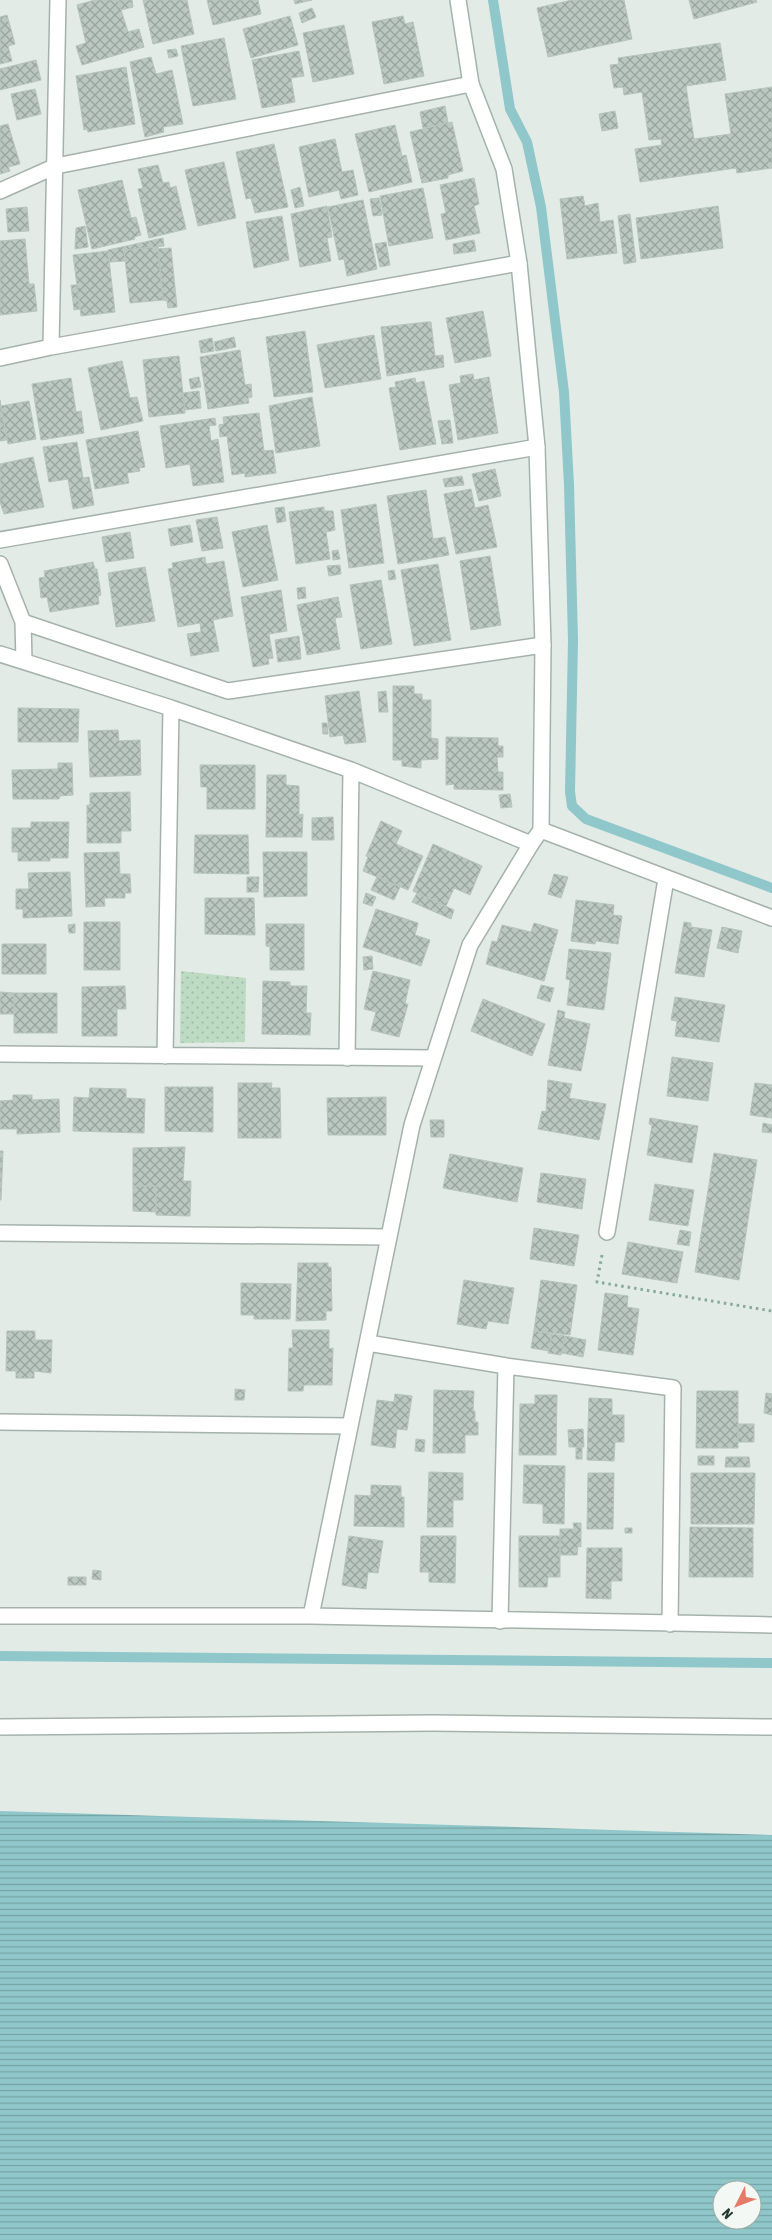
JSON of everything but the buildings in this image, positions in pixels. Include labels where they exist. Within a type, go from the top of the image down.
[{"type":"street","points":[[52,347],[58,0]]},
{"type":"street","points":[[311,1616],[412,1125],[470,945],[541,830],[543,645],[537,447],[519,263],[504,169],[471,84],[458,0]]},
{"type":"street","points":[[0,191],[56,166],[471,84]]},
{"type":"street","points":[[0,358],[519,263]]},
{"type":"street","points":[[0,540],[537,447]]},
{"type":"street","points":[[0,564],[23,622],[24,661]]},
{"type":"street","points":[[23,622],[228,691],[543,645]]},
{"type":"street","points":[[0,654],[171,708],[351,770],[532,844]]},
{"type":"street","points":[[165,1056],[171,708]]},
{"type":"street","points":[[347,1058],[351,770]]},
{"type":"street","points":[[541,830],[772,918]]},
{"type":"street","points":[[607,1232],[666,879]]},
{"type":"street","points":[[0,1054],[433,1058]]},
{"type":"street","points":[[0,1233],[388,1238]]},
{"type":"street","points":[[368,1343],[506,1366],[674,1388],[670,1624]]},
{"type":"street","points":[[500,1621],[506,1366]]},
{"type":"street","points":[[0,1422],[349,1426]]},
{"type":"street","points":[[0,1616],[311,1616],[772,1625]]},
{"type":"street","points":[[0,1727],[433,1723],[772,1727]]},
{"type":"path","points":[[597,1282],[772,1311]]},
{"type":"green space","points":[[181,971],[246,978],[245,1042],[180,1043]]},
{"type":"water","points":[[0,1811],[772,1835],[772,2240],[0,2240]]},
{"type":"waterway","points":[[493,0],[510,109],[527,142],[541,207],[564,392],[569,485],[573,640],[570,792],[572,806],[586,819],[772,888]]},
{"type":"waterway","points":[[0,1656],[772,1663]]}]
